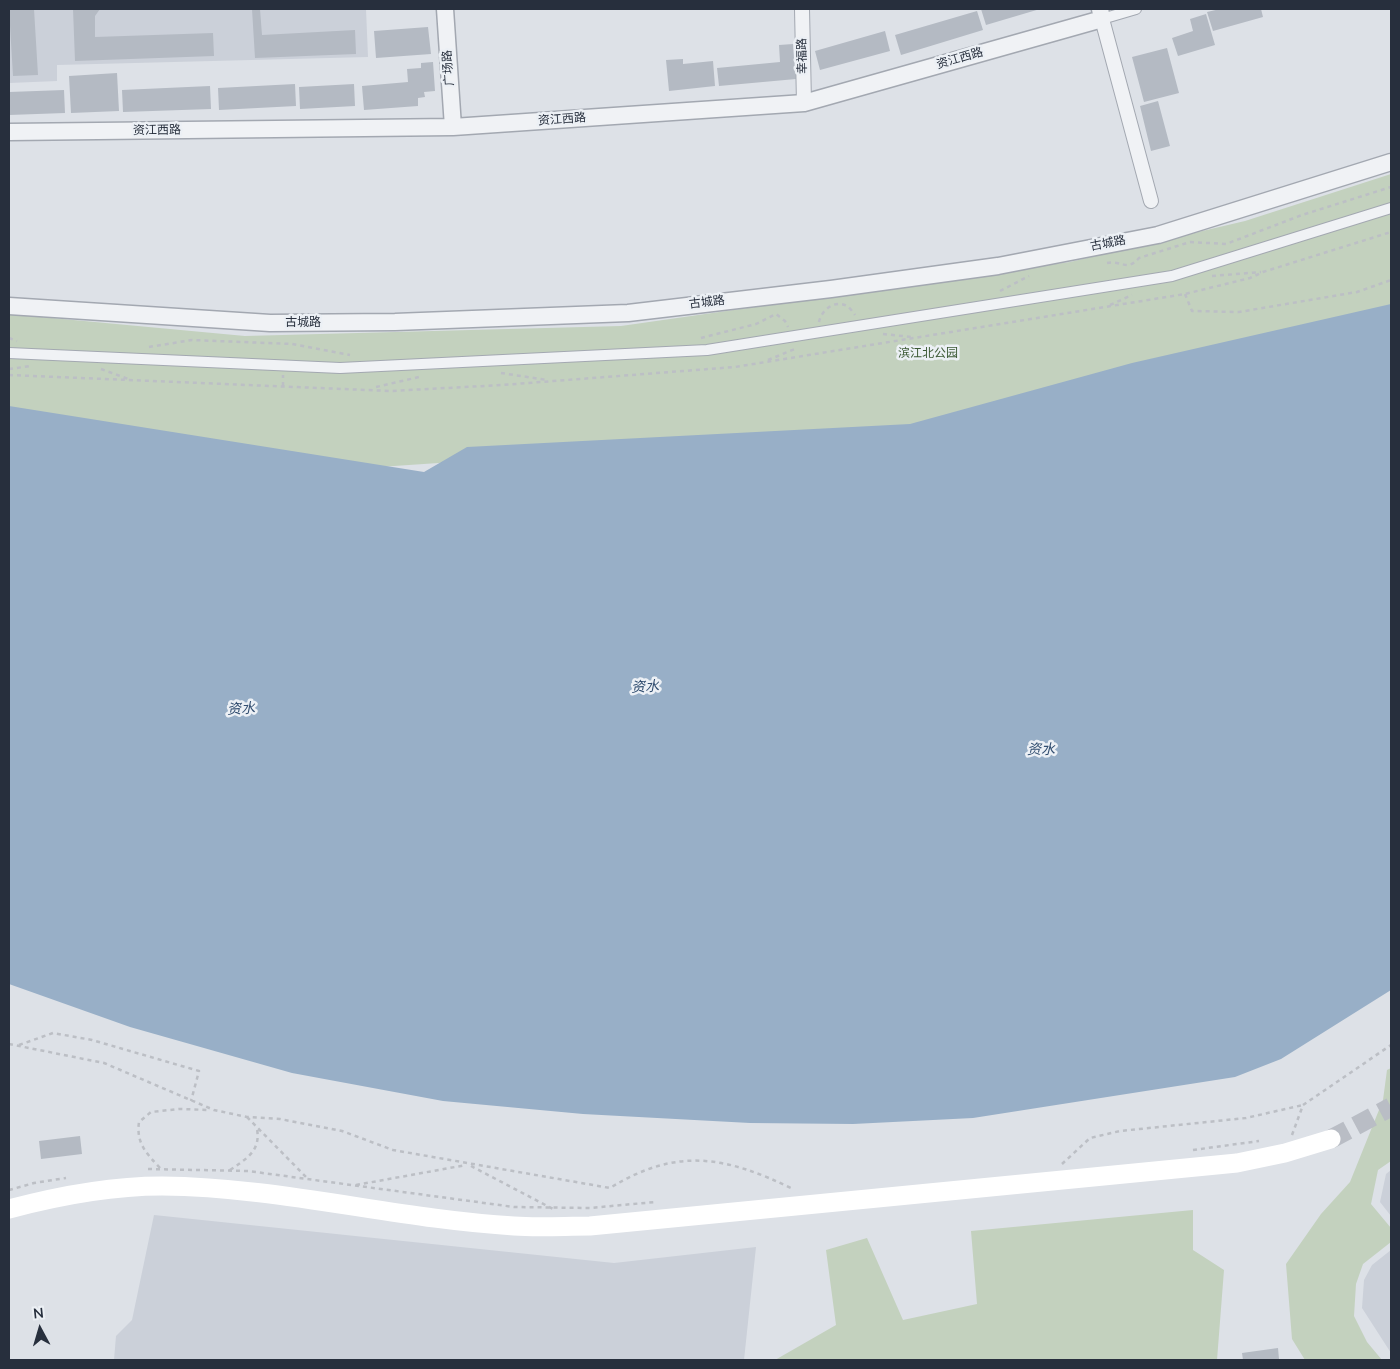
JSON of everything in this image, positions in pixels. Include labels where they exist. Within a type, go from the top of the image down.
[{"type":"main road","points":[[9,1209],[38,1201],[103,1190],[160,1186],[219,1188],[515,1226],[590,1226],[1237,1163],[1285,1154],[1331,1139]]},
{"type":"street","name":"广场路","points":[[445,9],[453,127]]},
{"type":"street","name":"幸福路","points":[[802,9],[804,103]]},
{"type":"street","points":[[1136,9],[1101,14],[1151,201]]},
{"type":"street","name":"资江西路","points":[[9,132],[453,127],[804,103],[1101,14]]},
{"type":"street","name":"古城路","points":[[9,306],[270,323],[395,322],[628,313],[831,289],[998,266],[1148,236],[1391,162]]},
{"type":"street","points":[[9,353],[340,368],[708,350],[1172,276],[1391,208]]},
{"type":"path","points":[[1107,263],[1114,262],[1125,266],[1133,264],[1139,258],[1190,242],[1226,244],[1302,215],[1391,187]]},
{"type":"path","points":[[1209,277],[1263,272]]},
{"type":"path","points":[[998,292],[1029,276]]},
{"type":"path","points":[[1185,294],[1192,311],[1239,312],[1357,292],[1391,280]]},
{"type":"path","points":[[694,340],[756,324],[776,314],[785,321],[788,328],[807,334],[816,328],[821,315],[828,308],[837,305],[846,306],[858,317]]},
{"type":"path","points":[[9,338],[26,344]]},
{"type":"path","points":[[144,348],[192,340],[292,344],[360,357]]},
{"type":"path","points":[[97,368],[132,381]]},
{"type":"path","points":[[498,372],[551,380]]},
{"type":"path","points":[[372,388],[425,375]]},
{"type":"path","points":[[17,1046],[53,1033],[92,1040],[199,1071],[191,1101]]},
{"type":"path","points":[[9,1044],[104,1063],[214,1110],[247,1117],[280,1119],[342,1131],[393,1150],[610,1188],[628,1177],[655,1166],[682,1160],[714,1162],[756,1171],[793,1190],[784,1190]]},
{"type":"path","points":[[1070,1164],[1061,1165],[1090,1138],[1120,1131],[1246,1118],[1303,1106],[1391,1045]]},
{"type":"path","points":[[1292,1135],[1303,1106]]},
{"type":"path","points":[[160,1168],[145,1152],[138,1134],[139,1122],[151,1112],[179,1109],[214,1110]]},
{"type":"path","points":[[247,1117],[309,1180]]},
{"type":"path","points":[[229,1171],[252,1155],[259,1140],[257,1128]]},
{"type":"path","points":[[1283,1137],[1300,1133]]},
{"type":"path","points":[[1185,1151],[1266,1140]]},
{"type":"path","points":[[352,1186],[468,1164],[554,1209]]},
{"type":"path","points":[[142,1170],[160,1168],[229,1171],[514,1207],[554,1209],[658,1202]]},
{"type":"path","points":[[9,1190],[34,1183],[70,1178]]},
{"type":"shaded area","points":[[9,9],[366,9],[368,57],[57,65],[57,81],[9,83]]},
{"type":"shaded area","points":[[1391,1170],[1391,1216],[1380,1202],[1386,1174]]},
{"type":"shaded area","points":[[154,1215],[614,1263],[756,1247],[744,1360],[114,1360],[116,1336],[132,1320]]},
{"type":"shaded area","points":[[1391,1250],[1391,1353],[1362,1308],[1364,1280],[1372,1265]]},
{"type":"green space","name":"滨江北公园","points":[[1391,174],[1391,316],[942,424],[305,472],[9,415],[9,314],[245,336],[621,326],[1070,262],[1245,221]]},
{"type":"green space","points":[[1391,1068],[1391,1161],[1378,1170],[1371,1204],[1391,1228],[1391,1242],[1363,1264],[1356,1284],[1354,1316],[1367,1342],[1382,1360],[1305,1360],[1292,1339],[1286,1264],[1321,1214],[1350,1182],[1383,1100],[1387,1070]]},
{"type":"green space","points":[[1193,1210],[1193,1250],[1224,1270],[1217,1360],[775,1360],[836,1325],[826,1250],[867,1238],[903,1320],[977,1304],[971,1231]]},
{"type":"water","name":"资水","points":[[1391,304],[1391,990],[1281,1059],[1235,1077],[973,1118],[853,1124],[750,1123],[583,1114],[443,1101],[292,1073],[130,1027],[9,984],[9,406],[424,472],[467,447],[910,424],[1132,363]]},
{"type":"building","points":[[9,9],[34,9],[38,75],[13,76]]},
{"type":"building","points":[[73,9],[100,9],[95,16],[95,37],[213,33],[214,56],[75,61]]},
{"type":"building","points":[[252,9],[260,9],[262,35],[355,30],[356,54],[255,58]]},
{"type":"building","points":[[981,9],[1040,9],[986,25]]},
{"type":"building","points":[[1220,9],[1261,9],[1263,17],[1213,31],[1207,12]]},
{"type":"building","points":[[977,11],[983,30],[901,55],[895,35]]},
{"type":"building","points":[[1206,14],[1215,45],[1178,56],[1172,38],[1193,31],[1190,19]]},
{"type":"building","points":[[428,27],[431,54],[376,58],[374,31]]},
{"type":"building","points":[[885,31],[890,51],[820,70],[815,51]]},
{"type":"building","points":[[793,44],[796,79],[719,86],[717,68],[780,62],[779,45]]},
{"type":"building","points":[[1167,48],[1179,93],[1144,102],[1132,57]]},
{"type":"building","points":[[683,59],[683,64],[713,61],[715,86],[669,91],[666,60]]},
{"type":"building","points":[[433,62],[435,91],[424,92],[425,97],[418,98],[418,106],[364,110],[362,86],[408,82],[407,69],[421,68],[421,63]]},
{"type":"building","points":[[117,73],[119,111],[71,113],[69,76]]},
{"type":"building","points":[[295,84],[296,106],[219,110],[218,88]]},
{"type":"building","points":[[354,84],[355,106],[300,109],[299,87]]},
{"type":"building","points":[[210,86],[211,109],[123,112],[122,90]]},
{"type":"building","points":[[64,90],[65,113],[9,115],[9,92]]},
{"type":"building","points":[[1158,101],[1170,146],[1151,151],[1140,106]]},
{"type":"building","points":[[80,1136],[82,1154],[41,1159],[39,1141]]},
{"type":"building","points":[[1278,1348],[1279,1359],[1243,1360],[1242,1353]]},
{"type":"tunnel","points":[[1331,1139],[1391,1107]]}]
